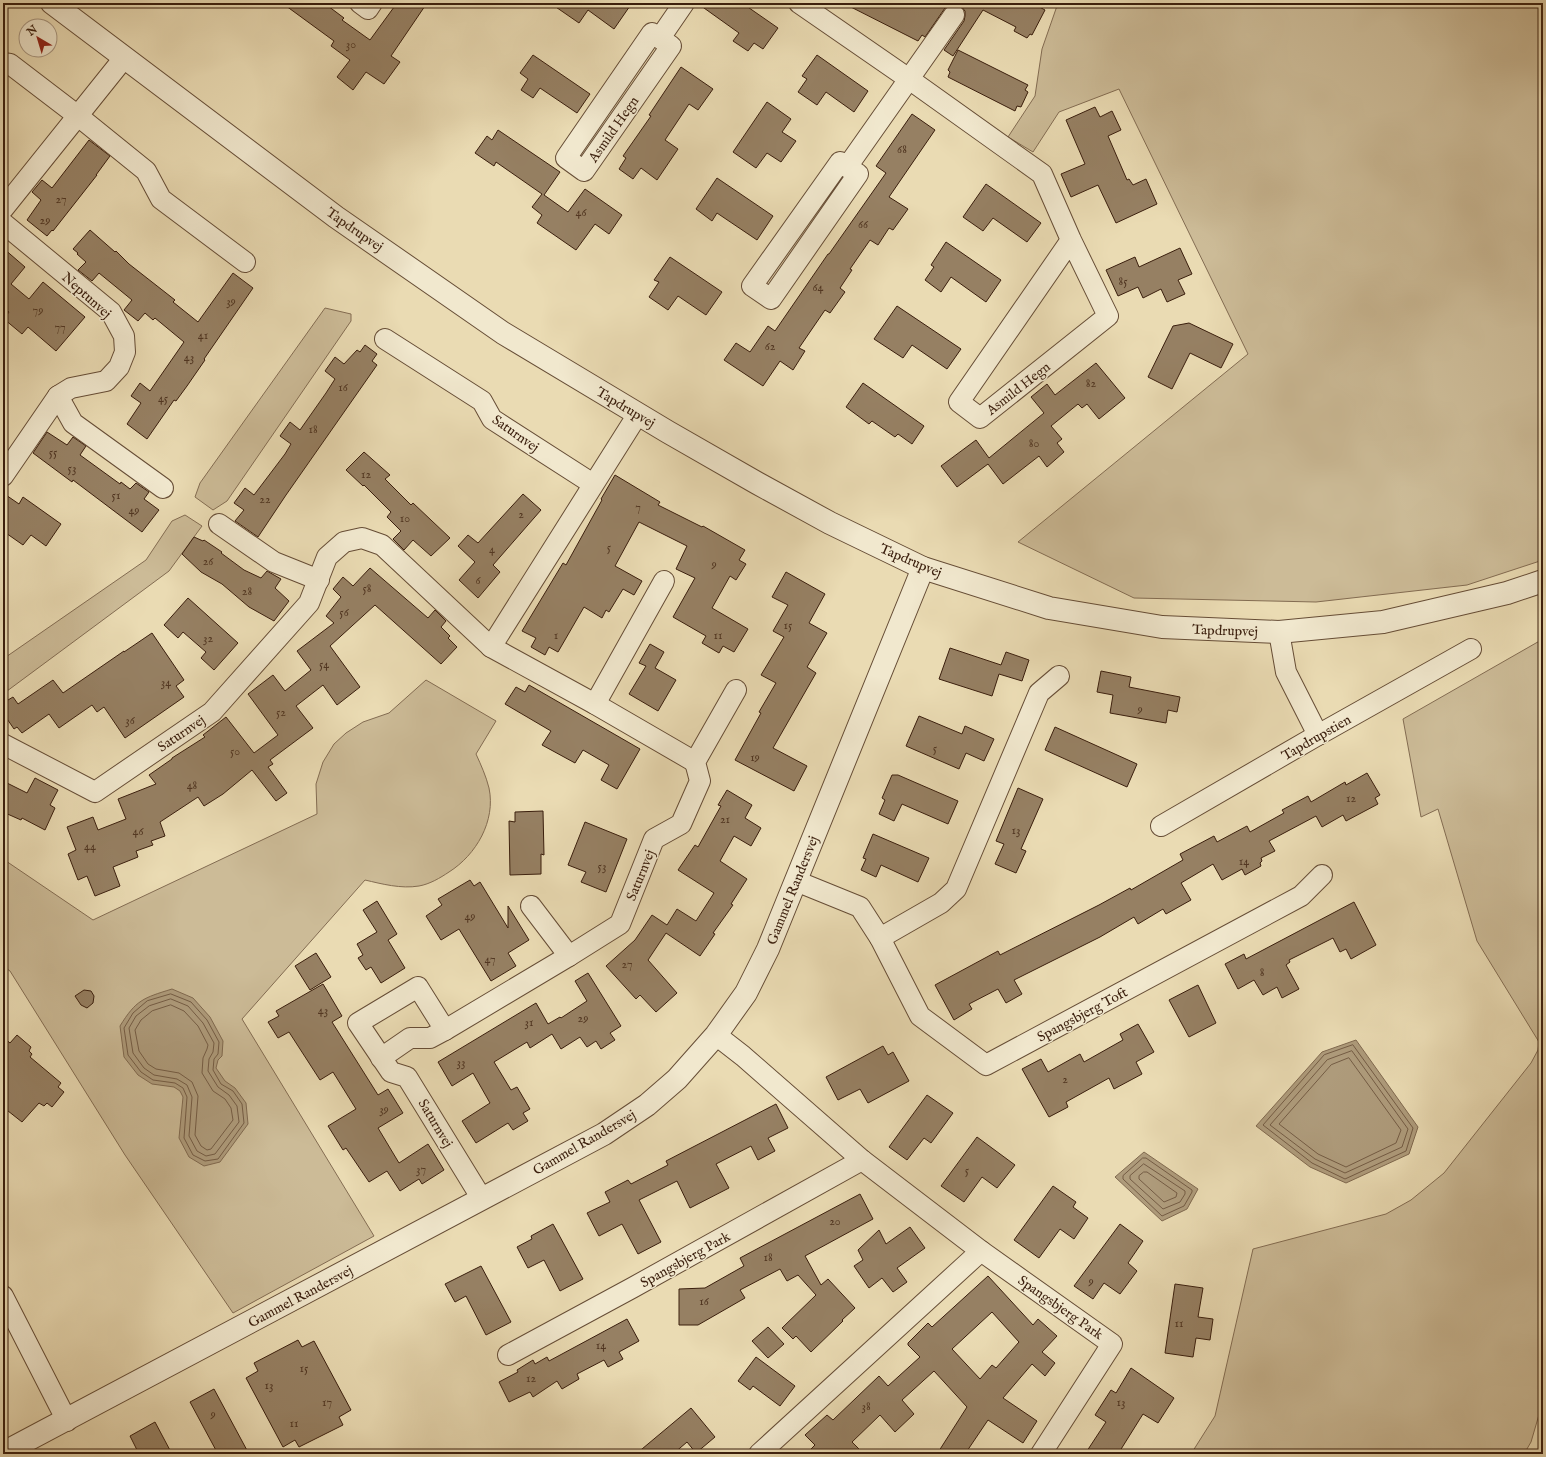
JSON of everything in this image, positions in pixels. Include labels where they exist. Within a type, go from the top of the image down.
[{"type":"street","name":"Tapdrupvej","points":[[52,3],[336,217],[503,333],[757,483],[830,522],[923,568],[1049,608],[1162,627],[1279,632],[1383,622],[1507,593],[1543,581]]},
{"type":"street","points":[[360,3],[368,9],[372,3]]},
{"type":"street","points":[[660,38],[684,3]]},
{"type":"street","name":"Asmild Hegn","points":[[799,3],[1042,174],[1071,240],[1108,316],[980,418],[959,402],[1071,240]]},
{"type":"street","points":[[847,167],[954,15]]},
{"type":"street","name":"Asmild Hegn","points":[[652,33],[660,38],[671,46],[584,171],[566,158],[652,33]]},
{"type":"street","points":[[3,209],[124,58]]},
{"type":"street","points":[[3,63],[10,64],[146,171],[161,199],[245,262]]},
{"type":"street","points":[[840,162],[847,167],[858,174],[771,299],[752,286],[840,162]]},
{"type":"street","name":"Neptunvej","points":[[3,224],[111,312],[124,336],[125,352],[120,367],[106,381],[72,388],[58,396],[3,476]]},
{"type":"street","name":"Saturnvej","points":[[385,339],[482,401],[492,419],[593,484]]},
{"type":"street","points":[[58,396],[73,423],[163,488]]},
{"type":"street","points":[[491,647],[638,414]]},
{"type":"street","points":[[219,524],[274,562],[319,580]]},
{"type":"street","name":"Saturnvej","points":[[3,744],[95,792],[212,712],[309,603],[327,557],[344,542],[362,538],[382,545],[491,647],[595,704],[695,762],[700,781],[681,824],[654,839],[620,924],[446,1030],[430,1038],[410,1038],[381,1058]]},
{"type":"street","name":"Gammel Randersvej","points":[[3,1453],[67,1421],[604,1134],[647,1105],[677,1079],[716,1035],[746,993],[768,949],[923,568]]},
{"type":"street","points":[[595,704],[664,582]]},
{"type":"street","points":[[1279,632],[1286,672],[1318,736]]},
{"type":"street","name":"Tapdrupstien","points":[[1161,826],[1471,649]]},
{"type":"street","points":[[880,938],[941,903],[956,889],[1039,693],[1059,676]]},
{"type":"street","points":[[695,762],[736,690]]},
{"type":"street","name":"Spangsbjerg Toft","points":[[796,881],[860,907],[880,938],[920,1016],[986,1065],[1301,896],[1322,875]]},
{"type":"street","points":[[531,906],[569,956]]},
{"type":"street","name":"Saturnvej","points":[[446,1030],[418,987],[358,1023],[391,1072],[407,1076],[482,1199]]},
{"type":"street","name":"Spangsbjerg Park","points":[[716,1035],[743,1056],[862,1160],[981,1251],[1112,1344],[1041,1454]]},
{"type":"street","name":"Spangsbjerg Park","points":[[508,1355],[862,1160]]},
{"type":"street","points":[[759,1454],[981,1251]]},
{"type":"street","points":[[3,1296],[67,1421]]},
{"type":"shaded area","points":[[1058,3],[1543,3],[1543,560],[1467,585],[1316,602],[1134,598],[1018,542],[1248,354],[1119,89],[1059,112],[1033,152],[1008,137],[1035,96],[1042,49]]},
{"type":"shaded area","points":[[325,308],[351,314],[351,321],[227,501],[213,510],[195,497],[200,483]]},
{"type":"shaded area","points":[[185,515],[202,526],[169,571],[3,694],[3,659],[146,560],[172,521]]},
{"type":"shaded area","points":[[1543,639],[1543,1401],[1531,1442],[1524,1454],[1191,1454],[1215,1416],[1253,1249],[1386,1214],[1411,1200],[1444,1173],[1531,1063],[1538,1050],[1539,1042],[1477,941],[1438,809],[1421,817],[1403,719]]},
{"type":"shaded area","points":[[426,680],[496,721],[476,754],[488,784],[490,800],[490,813],[482,836],[468,856],[459,865],[427,884],[412,887],[365,880],[242,1019],[374,1236],[233,1313],[125,1155],[10,971],[3,966],[3,859],[93,920],[317,814],[316,784],[323,762],[334,744],[346,733],[363,722],[389,713]]},
{"type":"water","points":[[172,989],[193,998],[210,1017],[223,1041],[222,1056],[218,1060],[216,1068],[225,1081],[235,1088],[246,1103],[248,1124],[220,1162],[204,1166],[189,1157],[179,1138],[183,1097],[180,1091],[174,1087],[152,1084],[138,1075],[124,1057],[120,1026],[126,1017],[141,1001]]},
{"type":"water","points":[[1356,1040],[1418,1127],[1409,1154],[1346,1183],[1310,1167],[1256,1126],[1322,1052]]},
{"type":"water","points":[[1144,1152],[1198,1189],[1187,1209],[1162,1221],[1115,1177]]},
{"type":"building","points":[[282,3],[324,3],[344,18],[342,20],[370,40],[397,3],[427,3],[391,56],[400,62],[384,84],[366,72],[353,90],[337,77],[350,60],[331,46],[334,41]]},
{"type":"building","points":[[550,3],[632,3],[614,29],[588,10],[579,23]]},
{"type":"building","points":[[697,3],[742,3],[778,28],[763,49],[754,43],[748,51],[733,41],[739,33]]},
{"type":"building","points":[[843,3],[1032,3],[1045,10],[1032,35],[1030,34],[1027,38],[1014,31],[1016,27],[983,10],[953,56],[944,50],[964,21],[965,11],[960,5],[949,5],[945,8],[925,37],[922,35],[918,41]]},
{"type":"building","points":[[958,50],[1028,85],[1025,90],[1028,92],[1021,107],[1017,106],[1015,111],[948,77],[950,72],[948,70]]},
{"type":"building","points":[[533,55],[590,94],[577,113],[540,88],[533,98],[521,90],[528,79],[520,73]]},
{"type":"building","points":[[817,55],[868,91],[854,112],[826,92],[817,105],[798,92],[807,79],[802,76]]},
{"type":"building","points":[[681,67],[713,89],[698,110],[689,104],[665,140],[678,149],[657,180],[641,168],[633,179],[619,169],[626,158],[623,156],[651,116],[649,115]]},
{"type":"building","points":[[767,102],[791,119],[782,132],[796,141],[781,162],[767,153],[756,168],[733,152]]},
{"type":"building","points":[[1095,107],[1100,117],[1112,111],[1121,130],[1108,136],[1127,180],[1129,179],[1133,185],[1146,179],[1157,204],[1116,223],[1098,185],[1071,197],[1061,174],[1085,164],[1066,120]]},
{"type":"building","points":[[912,114],[935,130],[889,197],[908,209],[893,230],[889,228],[878,245],[870,240],[850,269],[852,270],[840,288],[845,292],[830,313],[825,310],[799,348],[805,351],[793,370],[780,361],[763,386],[724,360],[736,343],[750,352],[768,326],[775,331],[886,173],[876,166]]},
{"type":"building","points":[[498,130],[560,172],[544,195],[568,212],[585,189],[622,215],[609,234],[595,224],[576,250],[537,223],[542,215],[532,207],[542,194],[496,162],[494,166],[475,153],[487,136],[492,140]]},
{"type":"building","points":[[89,140],[110,156],[53,231],[52,230],[47,236],[27,220],[41,200],[32,192],[42,180],[52,188]]},
{"type":"building","points":[[717,178],[773,216],[757,240],[717,213],[712,221],[696,209]]},
{"type":"building","points":[[986,184],[1041,223],[1027,242],[993,218],[983,231],[963,217]]},
{"type":"building","points":[[90,230],[115,252],[116,251],[129,264],[175,300],[173,302],[198,322],[233,273],[253,288],[187,386],[176,401],[174,400],[147,439],[127,424],[141,403],[131,396],[140,383],[150,391],[184,342],[155,318],[153,320],[145,313],[138,321],[124,310],[132,300],[99,273],[92,281],[78,270],[86,262],[73,249]]},
{"type":"building","points":[[946,242],[1001,280],[986,302],[951,277],[941,292],[925,280],[934,267],[931,265]]},
{"type":"building","points":[[3,248],[25,267],[11,284],[29,299],[43,282],[85,317],[56,351],[28,327],[22,334],[4,319],[9,312],[3,307]]},
{"type":"building","points":[[1180,248],[1192,274],[1178,280],[1185,294],[1167,302],[1161,289],[1143,298],[1138,287],[1118,296],[1106,270],[1135,257],[1139,267]]},
{"type":"building","points":[[670,257],[722,292],[706,315],[678,296],[668,310],[649,297],[659,282],[654,280]]},
{"type":"building","points":[[897,306],[961,349],[947,369],[912,345],[903,358],[874,339]]},
{"type":"building","points":[[1189,323],[1233,344],[1221,368],[1190,353],[1172,389],[1148,377],[1173,326]]},
{"type":"building","points":[[365,345],[377,354],[372,361],[377,365],[258,537],[235,521],[244,510],[234,503],[245,488],[254,495],[285,454],[291,444],[280,436],[290,422],[300,430],[326,393],[335,379],[325,371],[335,357],[344,364],[357,350],[360,352]]},
{"type":"building","points":[[1096,363],[1125,398],[1099,419],[1087,404],[1082,408],[1078,404],[1051,426],[1062,439],[1057,443],[1064,452],[1047,467],[1039,456],[1003,484],[988,464],[957,487],[941,466],[976,440],[989,458],[1044,413],[1031,397],[1047,384],[1055,395]]},
{"type":"building","points":[[863,383],[924,426],[912,444],[898,434],[895,437],[872,421],[869,424],[846,407]]},
{"type":"building","points":[[47,432],[67,445],[73,437],[86,446],[80,455],[120,484],[121,482],[130,489],[136,483],[149,492],[144,499],[159,510],[142,532],[73,480],[72,482],[33,453]]},
{"type":"building","points":[[364,452],[390,475],[385,479],[411,505],[413,503],[450,538],[431,556],[413,540],[404,550],[393,539],[401,531],[387,517],[391,512],[364,485],[363,486],[346,470]]},
{"type":"building","points":[[615,475],[660,502],[658,505],[702,527],[703,526],[745,550],[739,560],[746,564],[736,580],[730,576],[712,608],[748,629],[734,652],[723,646],[719,653],[702,643],[706,636],[673,617],[695,578],[676,569],[687,546],[639,522],[615,566],[642,581],[634,595],[623,589],[609,612],[606,610],[602,618],[584,607],[558,652],[549,647],[545,655],[531,647],[536,638],[522,631],[563,563],[566,565]]},
{"type":"building","points":[[3,493],[19,504],[23,497],[61,524],[46,546],[31,535],[23,545],[3,531]]},
{"type":"building","points":[[523,494],[541,510],[493,565],[500,572],[478,598],[459,580],[475,562],[458,546],[468,535],[478,543]]},
{"type":"building","points":[[194,537],[203,541],[204,540],[244,570],[261,578],[267,571],[281,579],[275,588],[289,601],[274,621],[249,607],[222,584],[201,572],[182,554]]},
{"type":"building","points":[[370,568],[428,618],[435,610],[446,621],[441,627],[450,636],[448,638],[457,647],[441,664],[375,605],[330,646],[360,687],[337,705],[323,685],[296,706],[313,728],[270,760],[273,764],[268,767],[287,793],[276,801],[252,770],[223,794],[204,806],[198,797],[160,822],[165,836],[151,841],[153,845],[136,851],[138,857],[113,867],[120,886],[95,896],[87,876],[78,880],[68,854],[76,850],[67,827],[93,817],[98,830],[126,819],[118,799],[156,784],[149,775],[205,737],[203,735],[226,717],[254,753],[278,735],[248,694],[273,675],[285,691],[311,670],[297,651],[334,623],[326,616],[341,597],[333,589],[343,577],[353,586]]},
{"type":"building","points":[[786,572],[825,594],[809,623],[827,633],[807,667],[816,673],[773,748],[807,766],[794,791],[735,760],[761,713],[759,712],[776,683],[761,675],[784,637],[773,631],[788,605],[772,597]]},
{"type":"building","points":[[188,598],[238,643],[214,670],[201,658],[206,652],[183,632],[178,638],[164,625]]},
{"type":"building","points":[[152,633],[184,680],[176,686],[184,697],[125,738],[104,707],[97,712],[92,705],[59,728],[49,714],[22,733],[17,727],[14,729],[3,713],[3,703],[13,697],[18,704],[53,680],[63,693]]},
{"type":"building","points":[[650,644],[664,652],[655,668],[676,680],[658,711],[629,694],[646,666],[639,663]]},
{"type":"building","points":[[950,648],[1001,665],[1006,652],[1029,660],[1022,681],[999,674],[992,696],[939,679]]},
{"type":"building","points":[[1101,671],[1131,677],[1129,687],[1180,697],[1177,712],[1168,710],[1166,723],[1110,713],[1113,695],[1097,692]]},
{"type":"building","points":[[529,685],[640,749],[617,789],[601,780],[609,765],[583,750],[575,763],[542,745],[551,731],[505,704],[516,687],[525,692]]},
{"type":"building","points":[[919,716],[962,734],[965,726],[994,739],[984,761],[966,753],[959,769],[906,746]]},
{"type":"building","points":[[1055,727],[1137,764],[1127,787],[1045,750]]},
{"type":"building","points":[[1367,773],[1380,795],[1375,798],[1378,804],[1346,821],[1343,815],[1322,827],[1316,816],[1269,841],[1275,851],[1261,858],[1261,866],[1245,875],[1242,869],[1222,880],[1213,864],[1181,883],[1191,900],[1166,914],[1163,909],[1138,924],[1134,917],[1100,937],[1014,980],[1022,994],[1006,1003],[998,989],[969,1004],[972,1009],[954,1020],[935,985],[998,951],[1000,955],[1130,888],[1131,890],[1183,860],[1180,854],[1214,836],[1217,842],[1247,826],[1250,832],[1284,813],[1282,810],[1308,796],[1311,802],[1345,782],[1346,785]]},
{"type":"building","points":[[892,775],[898,775],[958,801],[948,824],[902,804],[894,821],[879,814],[885,800],[882,798]]},
{"type":"building","points":[[35,778],[58,790],[50,805],[55,808],[45,830],[22,818],[21,820],[3,812],[3,781],[27,793]]},
{"type":"building","points":[[1018,788],[1043,799],[1021,849],[1026,851],[1016,873],[995,864],[1004,844],[996,841]]},
{"type":"building","points":[[727,790],[752,805],[745,818],[761,828],[751,846],[734,836],[720,861],[747,879],[731,904],[733,905],[713,933],[715,934],[700,956],[666,933],[648,960],[677,993],[656,1012],[640,995],[636,999],[606,966],[635,940],[652,915],[667,925],[677,909],[696,921],[714,893],[678,870],[695,845],[698,847],[721,806],[718,805]]},
{"type":"building","points":[[543,811],[544,855],[541,854],[541,874],[510,875],[509,821],[515,822],[515,812]]},
{"type":"building","points":[[585,822],[627,839],[606,892],[581,882],[586,872],[568,865]]},
{"type":"building","points":[[873,834],[929,858],[918,882],[881,865],[876,877],[861,870],[866,859],[863,858]]},
{"type":"building","points":[[470,880],[474,886],[480,882],[508,928],[508,906],[529,940],[508,953],[516,966],[491,981],[459,929],[441,940],[426,916],[442,905],[438,899]]},
{"type":"building","points":[[377,901],[397,934],[388,940],[405,968],[381,983],[371,967],[366,970],[358,958],[363,955],[357,944],[377,932],[363,910]]},
{"type":"building","points":[[1354,902],[1376,945],[1351,959],[1346,949],[1340,952],[1333,938],[1289,960],[1290,962],[1286,965],[1299,989],[1282,998],[1277,987],[1263,995],[1254,980],[1238,989],[1225,964],[1244,954],[1246,959]]},
{"type":"building","points":[[316,953],[331,977],[310,990],[295,966]]},
{"type":"building","points":[[588,973],[621,1026],[610,1033],[615,1040],[601,1049],[596,1041],[587,1047],[580,1037],[561,1049],[552,1034],[530,1048],[527,1042],[494,1062],[511,1090],[517,1087],[530,1109],[523,1113],[528,1121],[513,1130],[508,1123],[476,1143],[462,1121],[490,1103],[473,1073],[452,1086],[438,1062],[536,1003],[548,1024],[560,1017],[561,1018],[587,1001],[575,981]]},
{"type":"building","points":[[323,984],[342,1016],[332,1022],[378,1095],[388,1089],[403,1113],[378,1128],[399,1163],[428,1144],[444,1170],[422,1184],[419,1179],[400,1191],[387,1171],[369,1182],[346,1148],[343,1150],[328,1126],[356,1109],[333,1072],[320,1080],[289,1032],[278,1038],[268,1022],[279,1016],[276,1011]]},
{"type":"building","points":[[1198,985],[1216,1023],[1189,1037],[1169,1000]]},
{"type":"building","points":[[84,990],[91,991],[94,996],[93,1003],[87,1008],[81,1005],[75,996]]},
{"type":"building","points":[[1138,1024],[1154,1052],[1136,1062],[1142,1074],[1114,1089],[1109,1078],[1066,1102],[1068,1107],[1049,1117],[1022,1069],[1041,1059],[1048,1072],[1080,1054],[1084,1062],[1123,1040],[1120,1034]]},
{"type":"building","points":[[17,1035],[31,1047],[29,1051],[32,1054],[30,1057],[61,1083],[58,1087],[64,1092],[52,1107],[47,1103],[44,1106],[39,1103],[22,1122],[3,1107],[3,1037],[10,1043]]},
{"type":"building","points":[[883,1046],[888,1055],[893,1052],[909,1081],[868,1103],[860,1089],[838,1100],[826,1077]]},
{"type":"building","points":[[927,1095],[953,1113],[931,1143],[924,1138],[907,1160],[889,1147]]},
{"type":"building","points":[[776,1104],[788,1128],[768,1138],[775,1151],[758,1160],[751,1146],[716,1164],[729,1188],[690,1208],[677,1181],[639,1200],[661,1242],[638,1254],[622,1224],[599,1236],[587,1213],[610,1202],[605,1192],[628,1180],[631,1184],[668,1165],[666,1161]]},
{"type":"building","points":[[977,1137],[1015,1165],[997,1188],[982,1177],[964,1202],[941,1186]]},
{"type":"building","points":[[1053,1186],[1076,1202],[1073,1207],[1088,1218],[1074,1239],[1060,1229],[1039,1258],[1014,1240]]},
{"type":"building","points":[[860,1194],[873,1219],[805,1256],[821,1285],[828,1279],[855,1308],[811,1352],[796,1336],[793,1339],[782,1328],[816,1295],[798,1275],[787,1281],[780,1269],[740,1290],[745,1298],[698,1325],[679,1325],[679,1289],[705,1288],[744,1266],[740,1258]]},
{"type":"building","points":[[553,1224],[583,1279],[560,1291],[544,1260],[528,1268],[517,1247],[532,1239],[531,1236]]},
{"type":"building","points":[[1120,1224],[1143,1241],[1128,1263],[1137,1271],[1120,1294],[1104,1283],[1093,1299],[1074,1286]]},
{"type":"building","points":[[910,1227],[925,1248],[897,1268],[907,1282],[893,1292],[882,1278],[869,1288],[854,1266],[863,1260],[858,1250],[879,1230],[886,1244]]},
{"type":"building","points":[[481,1266],[511,1322],[486,1335],[466,1296],[455,1302],[445,1284]]},
{"type":"building","points":[[988,1276],[1033,1325],[1038,1319],[1057,1336],[1042,1352],[1055,1363],[1045,1376],[1032,1364],[1003,1398],[1037,1421],[1023,1443],[988,1420],[965,1454],[937,1454],[967,1407],[934,1371],[902,1400],[914,1414],[895,1432],[880,1415],[852,1442],[864,1454],[806,1454],[815,1445],[805,1435],[827,1415],[833,1420],[879,1376],[888,1386],[920,1357],[908,1345],[908,1343],[928,1323],[932,1327]],"holes":[[[992,1312],[1019,1342],[996,1368],[992,1365],[980,1379],[952,1349]]]},
{"type":"building","points":[[1175,1284],[1203,1288],[1198,1317],[1213,1319],[1210,1340],[1196,1338],[1193,1357],[1165,1353]]},
{"type":"building","points":[[627,1319],[639,1341],[619,1352],[623,1359],[608,1367],[604,1360],[577,1374],[579,1379],[562,1389],[557,1381],[533,1397],[530,1392],[509,1402],[499,1382],[518,1372],[517,1370],[533,1360],[535,1364],[547,1357],[549,1361]]},
{"type":"building","points":[[768,1327],[784,1344],[768,1358],[752,1341]]},
{"type":"building","points":[[298,1340],[302,1347],[314,1341],[351,1410],[339,1417],[343,1425],[299,1447],[295,1440],[283,1447],[246,1378],[258,1371],[254,1363]]},
{"type":"building","points":[[756,1357],[795,1386],[780,1406],[753,1386],[750,1390],[738,1381]]},
{"type":"building","points":[[1131,1368],[1174,1398],[1158,1423],[1143,1414],[1118,1454],[1085,1454],[1106,1422],[1095,1415],[1111,1390],[1116,1393]]},
{"type":"building","points":[[214,1389],[249,1454],[218,1454],[190,1402]]},
{"type":"building","points":[[691,1408],[715,1437],[696,1453],[687,1442],[673,1454],[636,1454]]},
{"type":"building","points":[[155,1422],[172,1454],[139,1454],[130,1436]]}]
